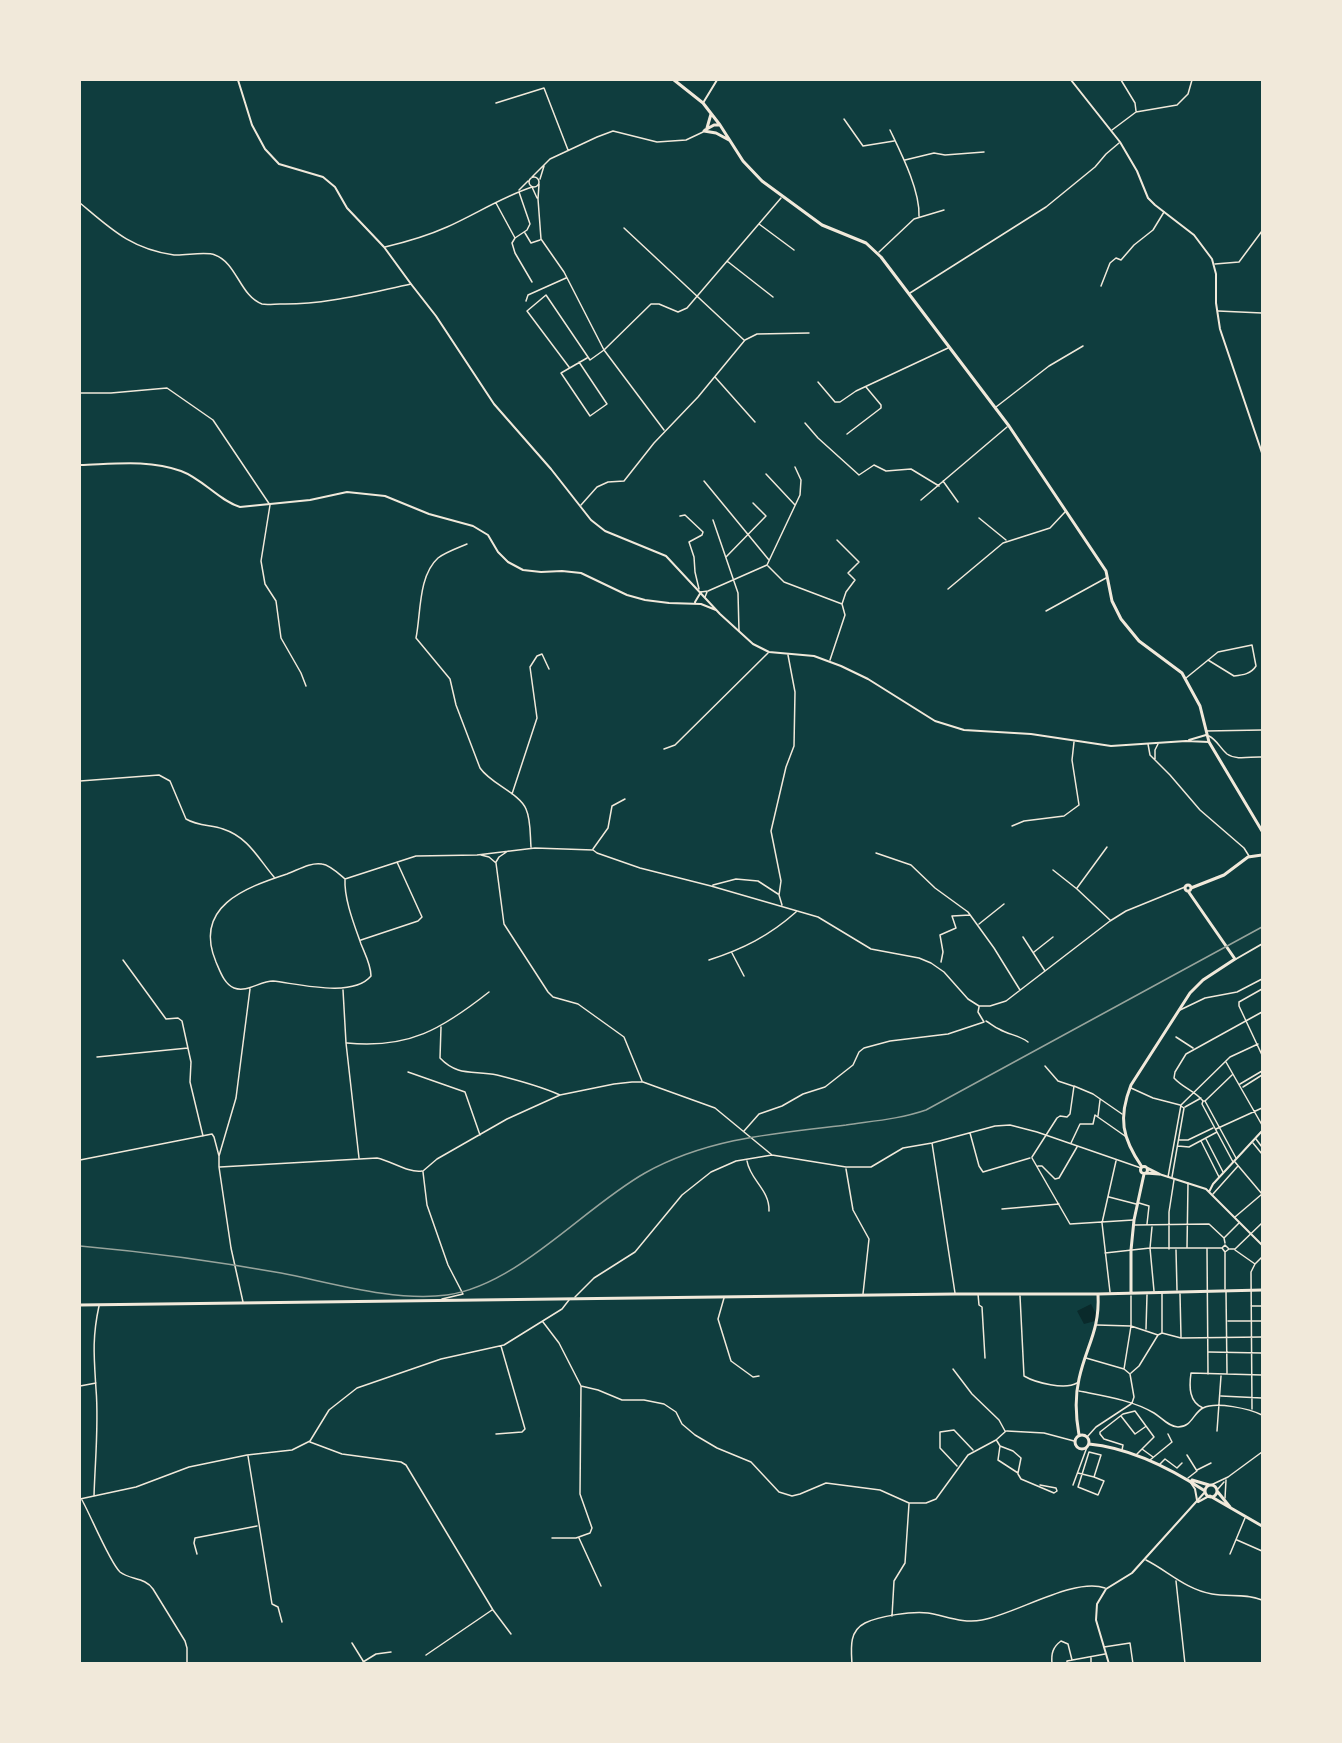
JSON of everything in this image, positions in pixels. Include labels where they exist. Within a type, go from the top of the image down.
[{"type":"main road","points":[[674,80],[703,103],[762,181],[822,225],[866,243],[878,252],[1009,426],[1106,571],[1112,601],[1121,619],[1139,641],[1182,673],[1200,706],[1209,742],[1263,831]]},
{"type":"main road","points":[[705,130],[711,113]]},
{"type":"main road","points":[[705,130],[717,124],[720,125]]},
{"type":"main road","points":[[712,132],[719,129],[720,125]]},
{"type":"main road","points":[[705,130],[730,141]]},
{"type":"main road","points":[[1131,1292],[1134,1220],[1144,1170],[1125,1136],[1123,1115],[1130,1087],[1178,1011],[1198,984],[1235,959],[1187,888],[1224,875],[1250,856],[1263,855]]},
{"type":"main road","points":[[1144,1170],[1159,1174]]},
{"type":"main road","points":[[80,1305],[978,1293],[1098,1294],[1263,1290]]},
{"type":"main road","points":[[1079,1435],[1078,1383],[1097,1324],[1098,1294]]},
{"type":"main road","points":[[1079,1435],[1087,1437],[1088,1445]]},
{"type":"main road","points":[[1079,1435],[1074,1441],[1080,1449],[1088,1445],[1151,1459],[1188,1479],[1231,1509],[1263,1526]]},
{"type":"main road","points":[[1188,1479],[1210,1485],[1217,1490],[1231,1509]]},
{"type":"main road","points":[[1205,1492],[1210,1485]]},
{"type":"main road","points":[[1210,1496],[1215,1495],[1217,1490]]},
{"type":"street","points":[[238,80],[258,138],[273,159],[285,167],[323,177],[329,182],[346,208],[384,247],[436,315],[494,404],[551,469],[591,520],[605,531],[666,556],[720,614],[753,644],[769,652],[814,656],[829,661],[868,679],[935,721],[952,728],[1031,734],[1112,746],[1186,741],[1209,742]]},
{"type":"street","points":[[703,103],[717,80]]},
{"type":"street","points":[[1071,80],[1120,142],[1137,171],[1148,198],[1200,242],[1214,264],[1220,329],[1263,453]]},
{"type":"street","points":[[1121,80],[1135,103],[1136,112]]},
{"type":"street","points":[[1111,130],[1136,112],[1177,105],[1188,94],[1192,80]]},
{"type":"street","points":[[496,103],[544,88],[568,151]]},
{"type":"street","points":[[844,119],[862,145],[895,141]]},
{"type":"street","points":[[519,191],[550,159],[613,131],[657,142],[686,140],[705,130]]},
{"type":"street","points":[[890,130],[905,160],[916,196],[919,216]]},
{"type":"street","points":[[909,294],[1046,207],[1095,167],[1120,142]]},
{"type":"street","points":[[905,160],[934,153],[945,155],[984,152]]},
{"type":"street","points":[[544,166],[539,182],[538,199],[541,239],[566,277],[604,350],[664,431]]},
{"type":"street","points":[[532,177],[537,178],[539,182]]},
{"type":"street","points":[[529,181],[538,199]]},
{"type":"street","points":[[384,247],[413,240],[447,227],[519,191],[537,186],[539,182]]},
{"type":"street","points":[[519,191],[530,224],[512,243],[532,282]]},
{"type":"street","points":[[569,368],[527,311],[546,295],[590,360],[604,350],[651,304],[659,304],[678,312],[687,308],[782,197]]},
{"type":"street","points":[[495,202],[515,238]]},
{"type":"street","points":[[80,203],[117,235],[144,248],[174,255],[215,255],[232,268],[249,294],[261,304],[331,300],[411,285]]},
{"type":"street","points":[[878,252],[914,219],[944,210]]},
{"type":"street","points":[[1101,286],[1112,261],[1116,258],[1121,260],[1134,245],[1153,230],[1164,212]]},
{"type":"street","points":[[759,224],[794,250]]},
{"type":"street","points":[[624,228],[744,340]]},
{"type":"street","points":[[1214,264],[1239,262],[1263,231]]},
{"type":"street","points":[[524,232],[531,243],[541,239]]},
{"type":"street","points":[[727,261],[774,297]]},
{"type":"street","points":[[526,301],[528,295],[566,277]]},
{"type":"street","points":[[1217,311],[1263,313]]},
{"type":"street","points":[[580,505],[597,487],[608,482],[624,481],[664,431],[714,377],[744,340],[757,334],[809,333]]},
{"type":"street","points":[[995,407],[1051,364],[1083,346]]},
{"type":"street","points":[[818,382],[835,402],[840,402],[865,387],[949,347]]},
{"type":"street","points":[[579,362],[607,404],[590,416],[561,373],[579,362],[588,357]]},
{"type":"street","points":[[714,377],[755,422]]},
{"type":"street","points":[[847,434],[881,408],[865,387]]},
{"type":"street","points":[[80,393],[167,388],[213,420],[270,505],[261,561],[265,584],[276,601],[280,638],[306,686]]},
{"type":"street","points":[[805,423],[859,475],[874,465],[885,471],[909,468],[939,486]]},
{"type":"street","points":[[921,500],[1009,426]]},
{"type":"street","points":[[80,465],[122,462],[149,464],[182,471],[203,483],[230,504],[240,507],[310,500],[347,492],[385,496],[429,514],[473,526],[488,535],[498,552],[523,570],[581,573],[627,595],[669,603],[701,604],[720,614]]},
{"type":"street","points":[[700,591],[708,591],[767,565],[796,506],[801,487],[795,467]]},
{"type":"street","points":[[766,474],[796,506]]},
{"type":"street","points":[[704,481],[770,561]]},
{"type":"street","points":[[943,482],[958,501]]},
{"type":"street","points":[[726,558],[766,516],[753,503]]},
{"type":"street","points":[[948,589],[996,548],[1007,541],[1050,528],[1065,511]]},
{"type":"street","points":[[680,516],[685,514],[703,532],[689,543],[694,557],[701,604]]},
{"type":"street","points":[[980,518],[1007,541]]},
{"type":"street","points":[[713,520],[738,593],[739,632]]},
{"type":"street","points":[[829,661],[845,615],[842,604],[846,592],[855,580],[848,573],[859,562],[837,540]]},
{"type":"street","points":[[467,544],[439,557],[430,567],[421,591],[420,619],[416,638],[450,679],[456,705],[480,768],[486,776],[522,803],[527,810],[532,848]]},
{"type":"street","points":[[767,565],[784,582],[842,604]]},
{"type":"street","points":[[1046,611],[1107,578]]},
{"type":"street","points":[[693,603],[699,598],[700,591]]},
{"type":"street","points":[[701,604],[705,601],[708,591]]},
{"type":"street","points":[[1185,678],[1218,652],[1252,645],[1256,666],[1247,674],[1234,676],[1208,660]]},
{"type":"street","points":[[664,749],[675,745],[769,652]]},
{"type":"street","points":[[512,795],[537,718],[530,667],[537,656],[542,654],[549,669]]},
{"type":"street","points":[[782,906],[779,895],[781,881],[771,831],[786,766],[794,746],[795,692],[788,655]]},
{"type":"street","points":[[1186,741],[1206,733],[1263,730]]},
{"type":"street","points":[[1206,733],[1213,737],[1228,755],[1263,757]]},
{"type":"street","points":[[1012,826],[1032,820],[1064,816],[1079,805],[1072,760],[1074,742]]},
{"type":"street","points":[[1148,744],[1150,755],[1200,810],[1244,848],[1250,856]]},
{"type":"street","points":[[1155,760],[1155,750],[1158,744]]},
{"type":"street","points":[[80,781],[159,775],[170,781],[186,819],[236,834],[249,844],[274,878]]},
{"type":"street","points":[[592,850],[608,828],[612,806],[625,799]]},
{"type":"street","points":[[1077,889],[1107,846]]},
{"type":"street","points":[[345,879],[419,856],[477,855],[532,848],[592,850],[597,854],[640,868],[818,917],[871,949],[919,958],[931,963],[944,972],[968,999],[979,1006],[990,1006],[1006,1001],[1126,911],[1187,888]]},
{"type":"street","points":[[511,850],[499,857],[496,863],[504,924],[553,997],[578,1004],[624,1037],[643,1082]]},
{"type":"street","points":[[876,853],[911,865],[935,888],[960,904],[971,915],[1021,991]]},
{"type":"street","points":[[477,855],[489,857],[496,863]]},
{"type":"street","points":[[360,941],[418,921],[422,917],[397,862]]},
{"type":"street","points":[[311,864],[326,865],[345,879],[346,897],[371,969],[371,976],[367,981],[343,989],[265,981],[250,988],[235,988],[224,980],[208,938],[212,921],[233,898],[274,878],[311,864]]},
{"type":"street","points":[[1053,870],[1077,889],[1110,921]]},
{"type":"street","points":[[711,886],[736,879],[758,880],[779,895]]},
{"type":"street","points":[[978,925],[1005,904]]},
{"type":"street","points":[[709,960],[764,938],[797,911]]},
{"type":"street","points":[[941,962],[943,952],[940,935],[956,928],[952,916],[971,915]]},
{"type":"street","points":[[1023,937],[1045,971]]},
{"type":"street","points":[[1033,952],[1053,937]]},
{"type":"street","points":[[1235,959],[1263,944]]},
{"type":"street","points":[[732,952],[744,976]]},
{"type":"street","points":[[123,960],[166,1018],[178,1018],[182,1021],[191,1066],[191,1087],[203,1136]]},
{"type":"street","points":[[1178,1011],[1205,998],[1237,992],[1263,980]]},
{"type":"street","points":[[219,1156],[236,1098],[250,988]]},
{"type":"street","points":[[343,989],[346,1043],[360,1159]]},
{"type":"street","points":[[1262,1054],[1239,1002],[1263,989]]},
{"type":"street","points":[[346,1043],[377,1046],[428,1033],[455,1018],[489,992]]},
{"type":"street","points":[[979,1006],[978,1012],[985,1021],[1028,1042]]},
{"type":"street","points":[[1235,1161],[1220,1128],[1204,1101],[1174,1078],[1186,1054],[1194,1048],[1263,1012]]},
{"type":"street","points":[[743,1132],[759,1114],[782,1106],[803,1094],[825,1087],[853,1065],[864,1048],[890,1041],[948,1034],[985,1021]]},
{"type":"street","points":[[441,1027],[440,1058],[450,1066],[462,1072],[500,1076],[560,1095]]},
{"type":"street","points":[[1176,1037],[1194,1048]]},
{"type":"street","points":[[1169,1249],[1171,1178],[1181,1106],[1230,1057],[1258,1044]]},
{"type":"street","points":[[97,1057],[188,1048]]},
{"type":"street","points":[[1226,1061],[1232,1075],[1263,1125]]},
{"type":"street","points":[[1045,1066],[1058,1081],[1093,1094],[1123,1115]]},
{"type":"street","points":[[408,1071],[465,1092],[480,1136]]},
{"type":"street","points":[[1239,1084],[1263,1071]]},
{"type":"street","points":[[1232,1075],[1202,1104],[1238,1166],[1262,1194],[1235,1217]]},
{"type":"street","points":[[1242,1088],[1263,1075]]},
{"type":"street","points":[[219,1167],[360,1159],[387,1160],[410,1170],[423,1171],[437,1159],[507,1119],[560,1095],[614,1084],[643,1082],[715,1108],[772,1155]]},
{"type":"street","points":[[970,1132],[983,1173],[1032,1157],[1057,1118],[1067,1117],[1070,1114],[1074,1086]]},
{"type":"street","points":[[1130,1087],[1153,1098],[1184,1108]]},
{"type":"street","points":[[1171,1178],[1184,1108],[1201,1098]]},
{"type":"street","points":[[1071,1144],[1080,1124],[1092,1124],[1100,1100]]},
{"type":"street","points":[[1178,1140],[1188,1140],[1216,1130],[1263,1108]]},
{"type":"street","points":[[1096,1116],[1125,1136]]},
{"type":"street","points":[[574,1299],[581,1289],[594,1278],[635,1252],[682,1195],[697,1182],[711,1172],[736,1161],[772,1155],[846,1167],[871,1167],[903,1148],[932,1143],[995,1126],[1010,1125],[1144,1170]]},
{"type":"street","points":[[1177,1146],[1189,1147],[1216,1130]]},
{"type":"street","points":[[1202,1187],[1213,1184],[1263,1131]]},
{"type":"street","points":[[80,1160],[213,1135],[219,1156],[231,1248],[244,1304]]},
{"type":"street","points":[[1205,1138],[1223,1173]]},
{"type":"street","points":[[1256,1139],[1263,1147]]},
{"type":"street","points":[[1201,1140],[1220,1177]]},
{"type":"street","points":[[1252,1142],[1263,1154]]},
{"type":"street","points":[[932,1143],[955,1294]]},
{"type":"street","points":[[1037,1166],[1042,1166],[1055,1179],[1059,1178],[1077,1147]]},
{"type":"street","points":[[1032,1157],[1070,1224],[1134,1220]]},
{"type":"street","points":[[746,1159],[748,1168],[764,1191],[769,1211]]},
{"type":"street","points":[[1110,1293],[1102,1222],[1116,1160]]},
{"type":"street","points":[[1211,1194],[1238,1166]]},
{"type":"street","points":[[846,1167],[853,1210],[869,1239],[863,1295]]},
{"type":"street","points":[[423,1171],[427,1205],[448,1265],[462,1294],[438,1301]]},
{"type":"street","points":[[1159,1174],[1202,1187],[1262,1243]]},
{"type":"street","points":[[1187,1248],[1188,1183]]},
{"type":"street","points":[[1211,1194],[1213,1184]]},
{"type":"street","points":[[1108,1197],[1149,1206],[1147,1225]]},
{"type":"street","points":[[1002,1209],[1060,1204]]},
{"type":"street","points":[[1224,1238],[1240,1222]]},
{"type":"street","points":[[1235,1249],[1263,1223]]},
{"type":"street","points":[[1134,1225],[1209,1224],[1224,1238],[1225,1245],[1229,1249]]},
{"type":"street","points":[[1152,1225],[1150,1248],[1154,1292]]},
{"type":"street","points":[[1105,1253],[1150,1248],[1222,1248],[1225,1245]]},
{"type":"street","points":[[1207,1248],[1208,1374]]},
{"type":"street","points":[[1222,1248],[1225,1252],[1227,1375]]},
{"type":"street","points":[[1176,1249],[1181,1338]]},
{"type":"street","points":[[1225,1252],[1235,1249],[1255,1264]]},
{"type":"street","points":[[1252,1410],[1251,1272],[1255,1264],[1263,1257]]},
{"type":"street","points":[[1124,1369],[1131,1326],[1131,1292]]},
{"type":"street","points":[[1146,1330],[1147,1292]]},
{"type":"street","points":[[1162,1292],[1162,1333]]},
{"type":"street","points":[[978,1293],[979,1305],[982,1307],[985,1358]]},
{"type":"street","points":[[1020,1294],[1024,1376],[1063,1387],[1078,1383]]},
{"type":"street","points":[[724,1297],[718,1318],[731,1360],[753,1377],[759,1376]]},
{"type":"street","points":[[187,1664],[185,1641],[150,1584],[126,1575],[115,1566],[81,1499],[136,1487],[189,1467],[248,1455],[292,1450],[310,1441],[329,1410],[357,1388],[441,1359],[500,1346],[567,1306],[569,1299]]},
{"type":"street","points":[[94,1497],[96,1383],[93,1333],[99,1305]]},
{"type":"street","points":[[1250,1306],[1263,1306]]},
{"type":"street","points":[[542,1320],[559,1343],[581,1386],[580,1494],[592,1530],[579,1537],[552,1538]]},
{"type":"street","points":[[1228,1321],[1263,1321]]},
{"type":"street","points":[[1097,1324],[1131,1326],[1158,1335]]},
{"type":"street","points":[[1130,1374],[1139,1366],[1158,1335],[1162,1333],[1181,1338],[1263,1337]]},
{"type":"street","points":[[496,1434],[525,1430],[500,1346]]},
{"type":"street","points":[[1208,1352],[1263,1353]]},
{"type":"street","points":[[1086,1358],[1124,1369],[1130,1374],[1134,1397],[1132,1404],[1096,1427],[1087,1437]]},
{"type":"street","points":[[953,1369],[972,1394],[999,1420],[1006,1431]]},
{"type":"street","points":[[1263,1375],[1191,1373],[1190,1380],[1192,1399],[1196,1405],[1203,1408],[1220,1406],[1252,1410],[1263,1415]]},
{"type":"street","points":[[1217,1431],[1221,1375]]},
{"type":"street","points":[[80,1386],[96,1383]]},
{"type":"street","points":[[581,1386],[622,1400],[644,1400],[664,1404],[676,1412],[682,1424],[695,1435],[717,1448],[751,1462],[779,1492],[785,1495],[800,1494],[826,1483],[880,1490],[909,1503],[926,1503],[936,1499],[958,1467],[974,1450],[996,1440],[1006,1431],[1044,1433],[1074,1441]]},
{"type":"street","points":[[1078,1390],[1149,1410],[1169,1424],[1178,1427],[1188,1424],[1203,1408]]},
{"type":"street","points":[[1220,1396],[1263,1398]]},
{"type":"street","points":[[1122,1451],[1123,1445],[1104,1439],[1100,1434],[1121,1416],[1135,1411],[1154,1437],[1136,1455]]},
{"type":"street","points":[[1121,1416],[1135,1434],[1146,1426]]},
{"type":"street","points":[[958,1467],[940,1448],[940,1432],[954,1430],[974,1450]]},
{"type":"street","points":[[1142,1449],[1151,1459],[1172,1442],[1168,1434]]},
{"type":"street","points":[[996,1440],[1000,1446],[1013,1450],[1021,1458],[1018,1473]]},
{"type":"street","points":[[310,1441],[312,1444],[342,1454],[401,1462],[406,1465],[493,1610],[512,1634]]},
{"type":"street","points":[[1073,1485],[1088,1445]]},
{"type":"street","points":[[1000,1446],[998,1461],[1018,1473],[1021,1479],[1056,1488],[1056,1491],[1054,1493],[1040,1485]]},
{"type":"street","points":[[1078,1473],[1082,1474],[1094,1477],[1104,1481],[1098,1495],[1078,1487],[1082,1474],[1089,1452],[1091,1452],[1101,1455],[1094,1477]]},
{"type":"street","points":[[1210,1485],[1228,1477],[1263,1452]]},
{"type":"street","points":[[248,1455],[272,1604],[278,1607],[282,1622]]},
{"type":"street","points":[[1187,1455],[1197,1471]]},
{"type":"street","points":[[1160,1465],[1165,1459],[1177,1468],[1182,1463]]},
{"type":"street","points":[[1195,1503],[1197,1499],[1195,1489],[1188,1479],[1211,1462]]},
{"type":"street","points":[[1217,1490],[1228,1477]]},
{"type":"street","points":[[1226,1480],[1224,1491],[1226,1501]]},
{"type":"street","points":[[1108,1664],[1095,1612],[1096,1604],[1106,1589],[1132,1573],[1146,1560],[1205,1492]]},
{"type":"street","points":[[1191,1507],[1210,1496]]},
{"type":"street","points":[[892,1616],[894,1581],[905,1563],[909,1503]]},
{"type":"street","points":[[1230,1554],[1246,1517]]},
{"type":"street","points":[[197,1554],[195,1538],[259,1525]]},
{"type":"street","points":[[579,1537],[601,1586]]},
{"type":"street","points":[[1236,1540],[1263,1551]]},
{"type":"street","points":[[1146,1560],[1159,1566],[1176,1581],[1211,1594],[1263,1600]]},
{"type":"street","points":[[1176,1581],[1185,1664]]},
{"type":"street","points":[[852,1664],[852,1640],[858,1627],[873,1619],[925,1613],[964,1622],[981,1621],[1036,1603],[1072,1588],[1098,1586],[1106,1589]]},
{"type":"street","points":[[426,1655],[493,1610]]},
{"type":"street","points":[[1052,1664],[1051,1655],[1055,1646],[1061,1641],[1068,1644],[1072,1660]]},
{"type":"street","points":[[352,1643],[364,1663],[376,1654],[391,1652]]},
{"type":"street","points":[[1103,1647],[1130,1643],[1133,1664]]},
{"type":"street","points":[[1067,1662],[1106,1654]]},
{"type":"street","points":[[1091,1658],[1091,1664]]},
{"type":"water","points":[[1091,1304],[1096,1314],[1095,1321],[1084,1324],[1077,1311]]},
{"type":"railway","points":[[80,1246],[231,1265],[385,1294],[447,1295],[473,1288],[499,1277],[525,1261],[622,1188],[669,1161],[718,1145],[768,1134],[906,1116],[926,1110],[1262,927]]}]
